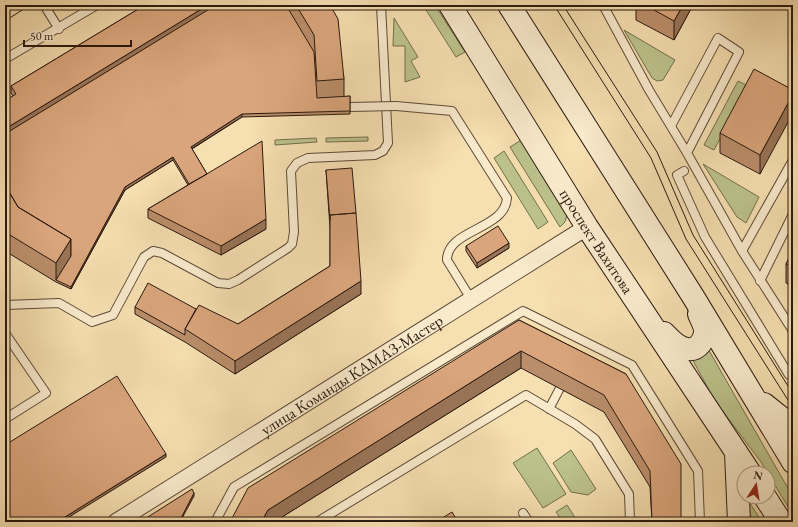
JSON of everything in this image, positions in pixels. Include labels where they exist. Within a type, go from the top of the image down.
[{"type":"main road","name":"проспект Вахитова","points":[[450,5],[587,226],[745,465]]},
{"type":"main road","points":[[461,5],[462,14],[474,45]]},
{"type":"main road","points":[[500,5],[514,14],[694,298],[793,462]]},
{"type":"main road","points":[[650,320],[676,344],[687,349],[697,347],[703,340],[705,330],[694,298]]},
{"type":"main road","points":[[752,394],[793,427]]},
{"type":"main road","points":[[736,451],[738,522]]},
{"type":"main road","points":[[770,505],[781,522]]},
{"type":"street","name":"улица Команды КАМАЗ-Мастер","points":[[116,522],[587,226]]},
{"type":"lane","points":[[44,5],[58,28]]},
{"type":"lane","points":[[5,59],[97,5]]},
{"type":"lane","points":[[5,305],[59,303],[92,322],[113,315],[144,257],[153,251],[162,253],[218,283],[229,284],[238,280],[288,248],[292,244],[294,232],[291,171],[297,162],[308,158],[375,155],[383,151],[388,143],[381,5]]},
{"type":"lane","points":[[603,5],[649,90],[687,153],[742,251],[793,331]]},
{"type":"lane","points":[[671,126],[718,38],[740,52],[687,153]]},
{"type":"lane","points":[[346,107],[396,106],[452,111],[463,127],[507,198],[506,204],[500,214],[456,242],[448,250],[447,260],[471,299]]},
{"type":"lane","points":[[742,251],[793,160]]},
{"type":"lane","points":[[684,171],[677,175],[705,237],[789,375],[793,375]]},
{"type":"lane","points":[[760,280],[793,214]]},
{"type":"lane","points":[[216,522],[234,487],[523,311],[582,344],[632,365],[698,471],[700,522]]},
{"type":"lane","points":[[5,334],[46,393],[5,420]]},
{"type":"lane","points":[[549,408],[560,388]]},
{"type":"lane","points":[[317,522],[526,395],[575,424],[595,439],[629,494],[630,522]]},
{"type":"lane","points":[[523,513],[529,522]]},
{"type":"green space","points":[[423,5],[435,5],[465,52],[456,57]]},
{"type":"green space","points":[[394,18],[418,57],[411,61],[420,77],[405,82],[405,46],[393,46]]},
{"type":"green space","points":[[624,30],[675,60],[663,80],[657,81],[652,78]]},
{"type":"green space","points":[[738,81],[748,86],[714,150],[704,145]]},
{"type":"green space","points":[[368,137],[368,141],[326,142],[326,138]]},
{"type":"green space","points":[[316,138],[317,142],[275,145],[275,140]]},
{"type":"green space","points":[[523,139],[567,215],[565,222],[560,227],[510,147]]},
{"type":"green space","points":[[504,151],[548,222],[538,229],[494,158]]},
{"type":"green space","points":[[703,164],[759,197],[746,223],[737,217]]},
{"type":"green space","points":[[707,347],[775,465],[763,465],[715,401],[691,357]]},
{"type":"green space","points":[[537,448],[566,494],[543,508],[513,463]]},
{"type":"green space","points":[[571,450],[596,489],[588,495],[571,492],[553,463]]},
{"type":"green space","points":[[776,467],[793,497],[793,515],[776,487]]},
{"type":"green space","points":[[567,505],[578,522],[563,522],[556,512]]},
{"type":"green space","points":[[746,505],[751,505],[762,522],[747,522]]},
{"type":"building","points":[[145,5],[208,5],[5,129],[5,101],[16,94],[11,86]]},
{"type":"building","points":[[216,5],[286,5],[314,52],[317,98],[350,96],[350,111],[242,114],[191,147],[207,174],[189,184],[173,157],[125,187],[71,287],[56,280],[71,256],[71,239],[18,207],[5,185],[5,134]]},
{"type":"building","points":[[296,5],[330,5],[338,19],[344,79],[317,81],[314,35]]},
{"type":"building","points":[[645,5],[683,5],[674,21]]},
{"type":"building","points":[[754,69],[793,90],[793,94],[760,155],[720,133]]},
{"type":"building","points":[[262,141],[266,219],[221,246],[148,209]]},
{"type":"building","points":[[352,168],[356,213],[330,215],[330,220],[326,170]]},
{"type":"building","points":[[5,185],[18,207],[71,239],[56,263],[5,232]]},
{"type":"building","points":[[356,213],[361,281],[235,361],[185,329],[199,305],[238,324],[330,266],[330,215]]},
{"type":"building","points":[[498,226],[509,243],[477,263],[466,246]]},
{"type":"building","points":[[793,250],[793,267],[786,264]]},
{"type":"building","points":[[148,283],[196,309],[185,329],[185,335],[135,307]]},
{"type":"building","points":[[519,320],[626,374],[681,464],[681,522],[652,522],[650,471],[604,395],[521,351],[268,510],[261,522],[230,522],[248,488]]},
{"type":"building","points":[[117,376],[166,454],[57,522],[5,522],[5,445]]},
{"type":"building","points":[[192,489],[194,493],[179,522],[140,522]]},
{"type":"building","points":[[452,512],[458,522],[436,522]]},
{"type":"tram line","points":[[5,12],[15,5]]},
{"type":"tram line","points":[[5,21],[30,5]]},
{"type":"tram line","points":[[554,5],[651,158],[686,239],[793,408]]},
{"type":"tram line","points":[[563,5],[657,152],[693,235],[793,394]]}]
